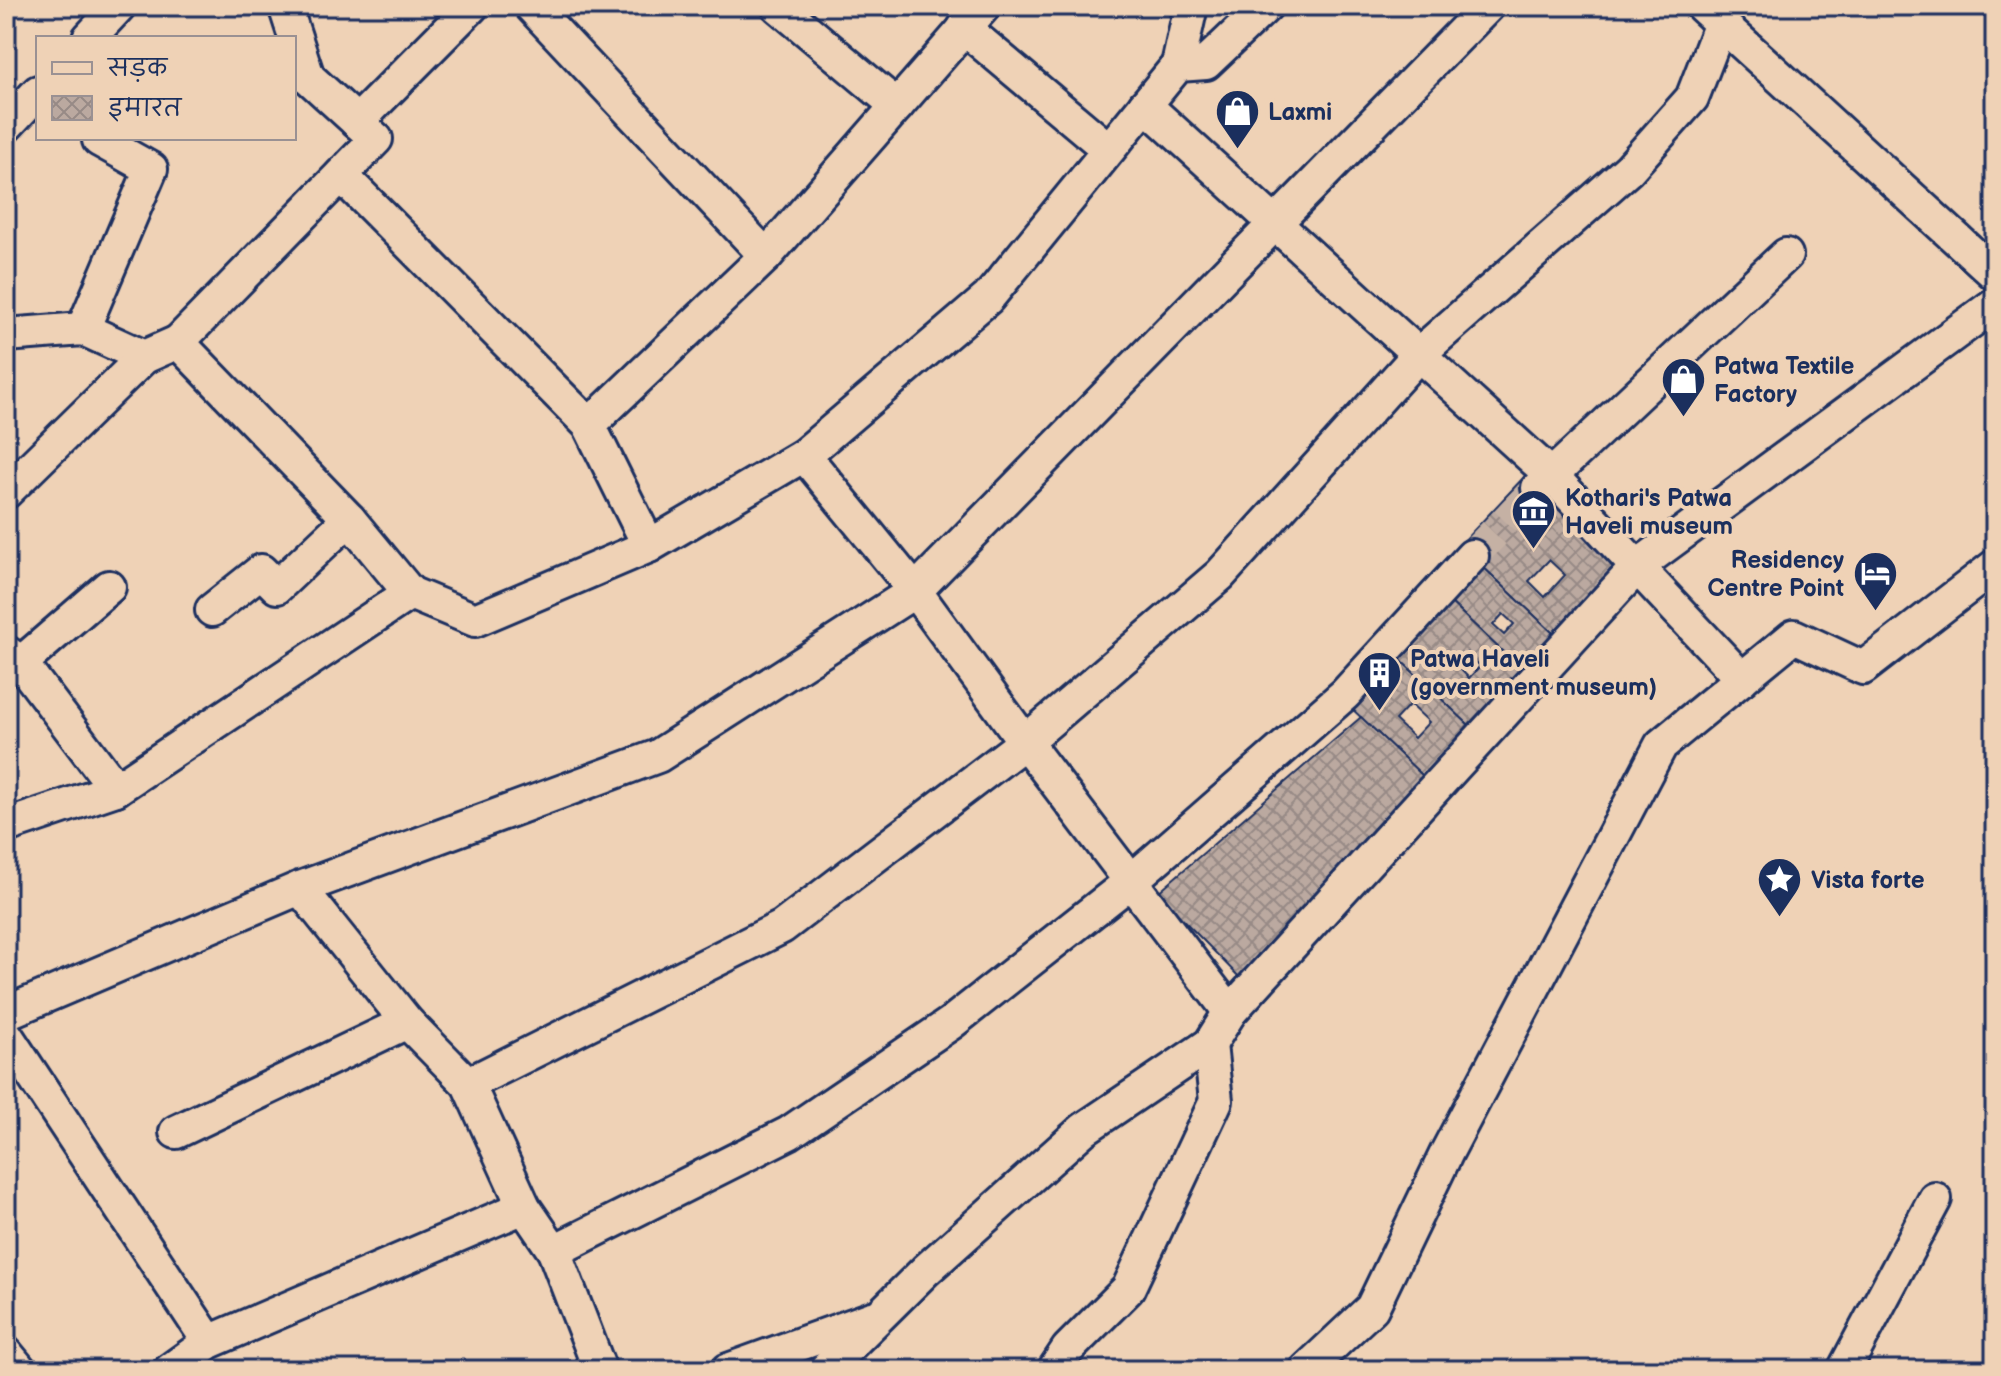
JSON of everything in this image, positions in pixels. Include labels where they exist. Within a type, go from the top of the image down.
[{"type":"street","points":[[91,36],[119,6]]},
{"type":"street","points":[[285,6],[295,36]]},
{"type":"street","points":[[357,122],[472,6]]},
{"type":"street","points":[[531,6],[766,256]]},
{"type":"street","points":[[778,6],[897,106]]},
{"type":"street","points":[[178,342],[349,519],[410,593],[475,620],[649,546],[804,455],[988,298],[1178,65],[1191,6]]},
{"type":"street","points":[[1178,65],[1206,63],[1266,6]]},
{"type":"street","points":[[6,1013],[300,888],[658,756],[915,591],[1488,6]]},
{"type":"street","points":[[468,1084],[782,927],[1025,742],[1220,575],[1420,353],[1629,169],[1692,98],[1712,15],[1995,274]]},
{"type":"street","points":[[589,425],[766,256],[974,17],[1108,149]]},
{"type":"street","points":[[6,492],[144,357],[178,342],[376,139],[308,77],[296,40]]},
{"type":"street","points":[[6,126],[36,94]]},
{"type":"street","points":[[1145,105],[1273,224],[1420,353],[1544,481],[1638,566],[1742,679]]},
{"type":"street","points":[[83,329],[151,169],[99,140]]},
{"type":"street","points":[[341,175],[589,425],[649,546]]},
{"type":"street","points":[[1544,481],[1786,255]]},
{"type":"street","points":[[825,1370],[926,1270],[1084,1129],[1210,1044],[1230,1012],[1638,566],[1995,304]]},
{"type":"street","points":[[6,335],[83,329],[144,357]]},
{"type":"street","points":[[804,455],[915,591],[1230,1012]]},
{"type":"street","points":[[212,610],[261,571],[277,587],[349,519]]},
{"type":"street","points":[[554,1251],[789,1133],[951,1023],[1130,882],[1345,694],[1472,556]]},
{"type":"street","points":[[1306,1370],[1372,1308],[1447,1152],[1661,745],[1794,636],[1863,668],[1995,566]]},
{"type":"street","points":[[109,587],[14,657],[116,789]]},
{"type":"street","points":[[6,826],[116,789],[410,593]]},
{"type":"street","points":[[300,888],[407,1022],[468,1084],[524,1207],[554,1251],[600,1370]]},
{"type":"street","points":[[176,1132],[407,1022]]},
{"type":"street","points":[[6,1035],[209,1342]]},
{"type":"street","points":[[1054,1370],[1068,1349],[1128,1289],[1216,1101],[1210,1044]]},
{"type":"street","points":[[1844,1370],[1935,1199]]},
{"type":"street","points":[[170,1370],[209,1342],[524,1207]]},
{"type":"street","points":[[728,1370],[881,1314]]},
{"type":"street","points":[[6,1353],[20,1370]]},
{"type":"building","name":"Kothari's Patwa Haveli museum","points":[[1525,476],[1619,568],[1556,636],[1460,545]],"holes":[[[1549,560],[1565,575],[1545,597],[1529,581]]]},
{"type":"building","points":[[1481,565],[1556,636],[1523,671],[1448,600]],"holes":[[[1503,614],[1514,624],[1504,635],[1493,625]]]},
{"type":"building","points":[[1448,600],[1523,671],[1471,727],[1396,656]],"holes":[[[1467,653],[1480,666],[1469,678],[1456,665]]]},
{"type":"building","name":"Patwa Haveli (government museum)","points":[[1396,656],[1471,727],[1424,777],[1349,706]],"holes":[[[1410,704],[1429,722],[1414,738],[1395,720]]]},
{"type":"building","points":[[1361,717],[1424,777],[1245,983],[1157,893]]},
{"type":"tunnel","points":[[1472,556],[1538,488]]},
{"type":"place","name":"Laxmi","points":[[1237,151]]},
{"type":"place","name":"Patwa Textile Factory","points":[[1683,419]]},
{"type":"place","name":"Kothari's Patwa Haveli museum","points":[[1534,551]]},
{"type":"place","name":"Residency Centre Point","points":[[1875,613]]},
{"type":"place","name":"Patwa Haveli (government museum)","points":[[1379,712]]},
{"type":"place","name":"Vista forte","points":[[1780,919]]}]
